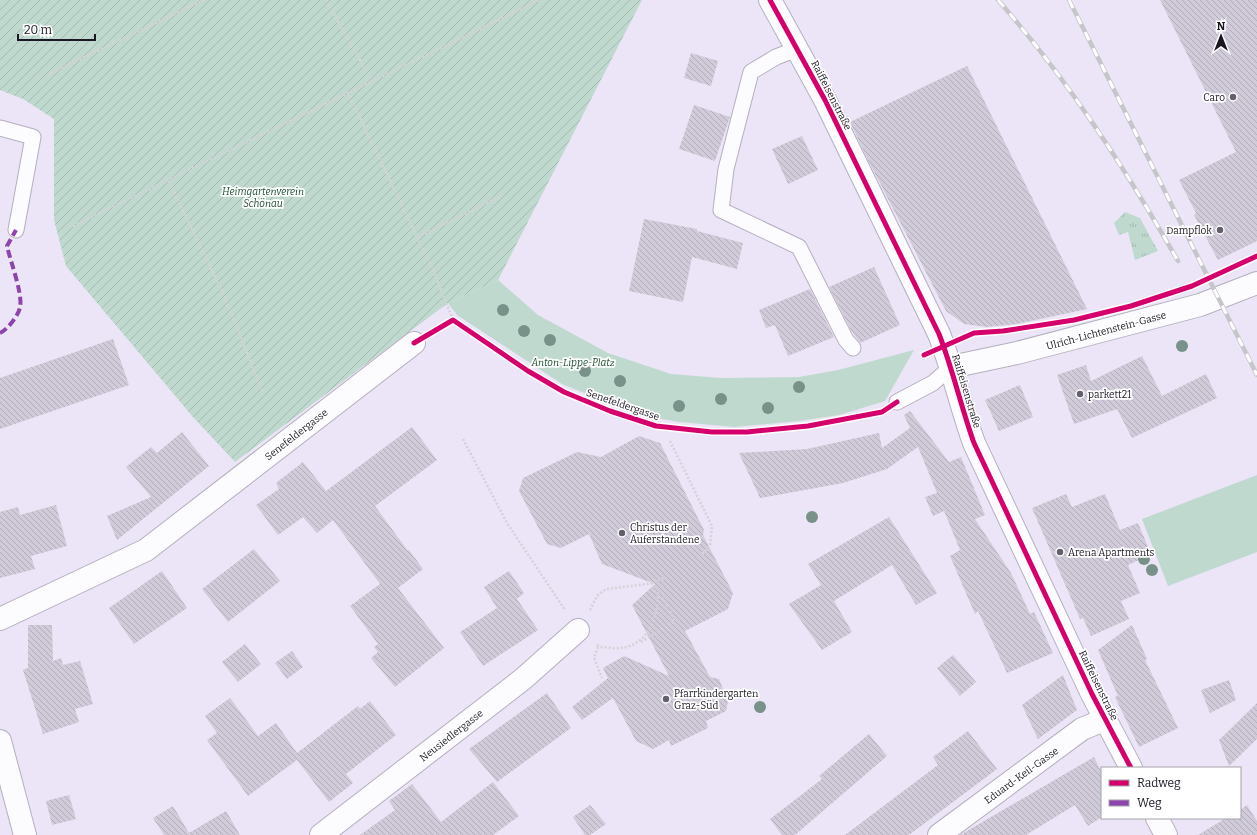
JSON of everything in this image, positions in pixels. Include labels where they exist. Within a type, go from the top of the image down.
[{"type":"street","name":"Raiffeisenstraße","points":[[770,0],[825,100],[936,327],[951,367],[962,411],[974,443],[1130,767]]},
{"type":"street","name":"Ulrich-Lichtenstein-Gasse","points":[[951,367],[1018,354],[1200,305],[1257,283]]},
{"type":"street","name":"Senefeldergasse","points":[[0,618],[146,550],[414,343]]},
{"type":"street","name":"Neusiedlergasse","points":[[321,835],[523,679],[578,630]]},
{"type":"street","name":"Eduard-Keil-Gasse","points":[[939,835],[1082,729],[1106,719]]},
{"type":"street","points":[[0,741],[25,835]]},
{"type":"street","points":[[1158,819],[1166,835]]},
{"type":"lane","points":[[797,49],[776,57],[751,72],[726,169],[721,210],[799,247],[846,340],[852,348]]},
{"type":"lane","points":[[0,128],[33,136],[16,230]]},
{"type":"lane","points":[[898,402],[933,383],[951,367]]},
{"type":"path","points":[[47,75],[204,0]]},
{"type":"path","points":[[326,0],[372,81]]},
{"type":"path","points":[[73,226],[540,0]]},
{"type":"path","points":[[348,93],[418,237],[448,303],[453,320],[460,324]]},
{"type":"path","points":[[169,180],[225,298],[263,393]]},
{"type":"path","points":[[418,237],[503,196]]},
{"type":"path","points":[[447,324],[453,320]]},
{"type":"path","points":[[463,439],[507,523],[578,630],[588,614],[596,596],[606,589],[651,582],[664,578]]},
{"type":"path","points":[[670,441],[712,526],[710,546],[701,555]]},
{"type":"path","points":[[639,643],[654,623],[658,593],[654,590],[651,582]]},
{"type":"path","points":[[658,597],[664,599],[668,608]]},
{"type":"path","points":[[598,646],[619,648],[639,643],[674,622],[670,611]]},
{"type":"path","points":[[596,642],[598,646],[594,658],[602,678]]},
{"type":"green space","name":"Heimgartenverein Schönau","points":[[0,0],[642,0],[498,280],[448,303],[235,462],[193,417],[66,266],[54,220],[54,119],[23,99],[0,90]]},
{"type":"green space","points":[[1125,212],[1140,218],[1158,251],[1135,260],[1128,232],[1119,235],[1114,223]]},
{"type":"green space","name":"Anton-Lippe-Platz","points":[[498,280],[538,315],[608,353],[671,374],[721,378],[799,377],[838,370],[914,350],[885,401],[839,415],[800,421],[735,427],[679,422],[651,417],[621,408],[562,384],[457,315],[448,303]]},
{"type":"green space","points":[[1257,475],[1257,552],[1168,586],[1142,519]]},
{"type":"building","name":"Caro","points":[[1160,0],[1257,0],[1257,241],[1218,260],[1194,215],[1196,213],[1179,180],[1236,152]]},
{"type":"building","points":[[691,53],[718,61],[711,86],[684,78]]},
{"type":"building","points":[[967,66],[1087,309],[1017,324],[987,327],[964,324],[946,311],[867,158],[850,122]]},
{"type":"building","points":[[694,105],[730,117],[715,161],[679,149]]},
{"type":"building","points":[[802,136],[818,170],[788,184],[772,149]]},
{"type":"building","points":[[644,219],[697,229],[697,231],[743,243],[737,269],[692,257],[683,302],[629,291]]},
{"type":"building","points":[[874,267],[900,325],[860,343],[851,330],[829,287]]},
{"type":"building","points":[[810,289],[834,337],[788,356],[775,325],[766,328],[759,310]]},
{"type":"building","points":[[113,339],[129,385],[0,429],[0,378]]},
{"type":"building","points":[[1142,356],[1162,396],[1206,374],[1217,398],[1132,438],[1117,409],[1074,424],[1057,375],[1086,365],[1091,381]]},
{"type":"building","points":[[1020,385],[1033,417],[999,431],[985,400]]},
{"type":"building","points":[[910,411],[949,462],[961,457],[985,515],[975,519],[1011,573],[1030,614],[1034,612],[1053,653],[1007,673],[978,611],[975,614],[950,556],[960,550],[944,511],[933,516],[925,497],[937,493],[918,447],[887,469],[843,483],[760,498],[739,453],[807,449],[879,433],[882,448],[910,428],[904,415]]},
{"type":"building","points":[[412,427],[437,460],[375,506],[423,569],[398,588],[444,648],[395,687],[371,658],[378,652],[374,647],[378,644],[350,606],[380,584],[333,520],[317,533],[303,517],[278,535],[256,505],[279,489],[276,483],[303,462],[326,491]]},
{"type":"building","points":[[182,432],[209,466],[117,540],[107,516],[151,497],[126,467],[151,447],[157,453]]},
{"type":"building","name":"Christus der Auferstandene","points":[[639,436],[660,443],[704,530],[703,535],[733,593],[728,609],[685,631],[710,677],[719,679],[728,701],[726,711],[706,721],[708,728],[671,746],[669,740],[653,749],[636,741],[613,698],[582,720],[572,707],[608,678],[603,668],[624,656],[669,676],[632,605],[655,584],[602,564],[589,534],[561,548],[547,544],[519,491],[523,478],[577,452],[601,457]]},
{"type":"building","points":[[1066,494],[1072,507],[1105,494],[1120,530],[1138,523],[1151,554],[1128,565],[1140,593],[1121,601],[1129,619],[1091,636],[1083,618],[1080,619],[1032,508]]},
{"type":"building","points":[[56,505],[67,546],[31,556],[35,569],[0,578],[0,512],[18,507],[20,515]]},
{"type":"building","points":[[889,517],[937,593],[916,605],[892,565],[834,601],[852,632],[822,650],[789,604],[821,585],[808,564]]},
{"type":"building","points":[[254,549],[280,581],[228,622],[202,589]]},
{"type":"building","points":[[162,571],[187,608],[134,644],[109,608]]},
{"type":"building","points":[[509,571],[524,593],[517,599],[538,630],[483,666],[460,632],[497,608],[484,587]]},
{"type":"building","points":[[28,625],[52,625],[53,661],[61,658],[63,665],[80,661],[93,704],[75,709],[79,722],[43,734],[23,670],[28,668]]},
{"type":"building","points":[[1132,625],[1147,659],[1145,660],[1178,728],[1139,747],[1115,697],[1118,696],[1098,650]]},
{"type":"building","points":[[245,644],[261,664],[238,682],[222,662]]},
{"type":"building","points":[[292,651],[303,667],[287,679],[275,663]]},
{"type":"building","points":[[953,655],[976,682],[960,696],[937,668]]},
{"type":"building","points":[[1063,675],[1077,710],[1038,739],[1022,705]]},
{"type":"building","points":[[1229,680],[1236,700],[1210,713],[1201,690]]},
{"type":"building","points":[[547,693],[571,728],[497,782],[469,749]]},
{"type":"building","points":[[230,698],[258,736],[276,723],[297,753],[358,706],[360,709],[370,701],[396,735],[346,774],[353,783],[329,802],[297,760],[248,796],[207,740],[217,733],[205,716]]},
{"type":"building","points":[[1257,703],[1257,739],[1229,766],[1219,740]]},
{"type":"building","points":[[968,731],[997,769],[909,835],[845,835],[938,765],[933,757]]},
{"type":"building","points":[[869,734],[887,756],[795,835],[782,835],[770,819],[822,779],[819,776]]},
{"type":"building","points":[[1094,757],[1101,771],[1101,818],[1088,826],[1075,805],[1026,835],[960,835]]},
{"type":"building","points":[[493,782],[519,816],[493,835],[360,835],[395,810],[389,801],[412,784],[441,822]]},
{"type":"building","points":[[69,795],[76,819],[52,825],[46,801]]},
{"type":"building","points":[[590,805],[606,824],[590,835],[585,835],[573,817]]},
{"type":"building","points":[[1247,805],[1257,821],[1257,835],[1198,835],[1224,819],[1241,819],[1241,809]]},
{"type":"building","points":[[173,806],[189,833],[226,811],[240,835],[164,835],[153,818]]},
{"type":"railway","points":[[998,0],[1024,30],[1072,93],[1137,192],[1178,261]]},
{"type":"railway","points":[[1069,0],[1257,375]]},
{"type":"marked path","points":[[0,333],[12,322],[20,307],[20,294],[7,246],[16,230]]},
{"type":"cycle path","points":[[770,0],[825,100],[939,334],[949,361],[974,443],[1092,694],[1130,767]]},
{"type":"cycle path","points":[[924,355],[974,333],[1003,331],[1074,320],[1131,306],[1192,286],[1257,256]]},
{"type":"cycle path","points":[[414,343],[453,320],[528,371],[564,392],[610,411],[656,426],[712,432],[747,432],[808,426],[882,412],[897,402]]},
{"type":"place","name":"Caro","points":[[1233,97]]},
{"type":"place","name":"Dampflok","points":[[1220,230]]},
{"type":"place","name":"parkett21","points":[[1080,394]]},
{"type":"place","name":"Christus der Auferstandene","points":[[622,533]]},
{"type":"place","name":"Arena Apartments","points":[[1060,552]]},
{"type":"place","name":"Pfarrkindergarten Graz-Süd","points":[[666,699]]}]
